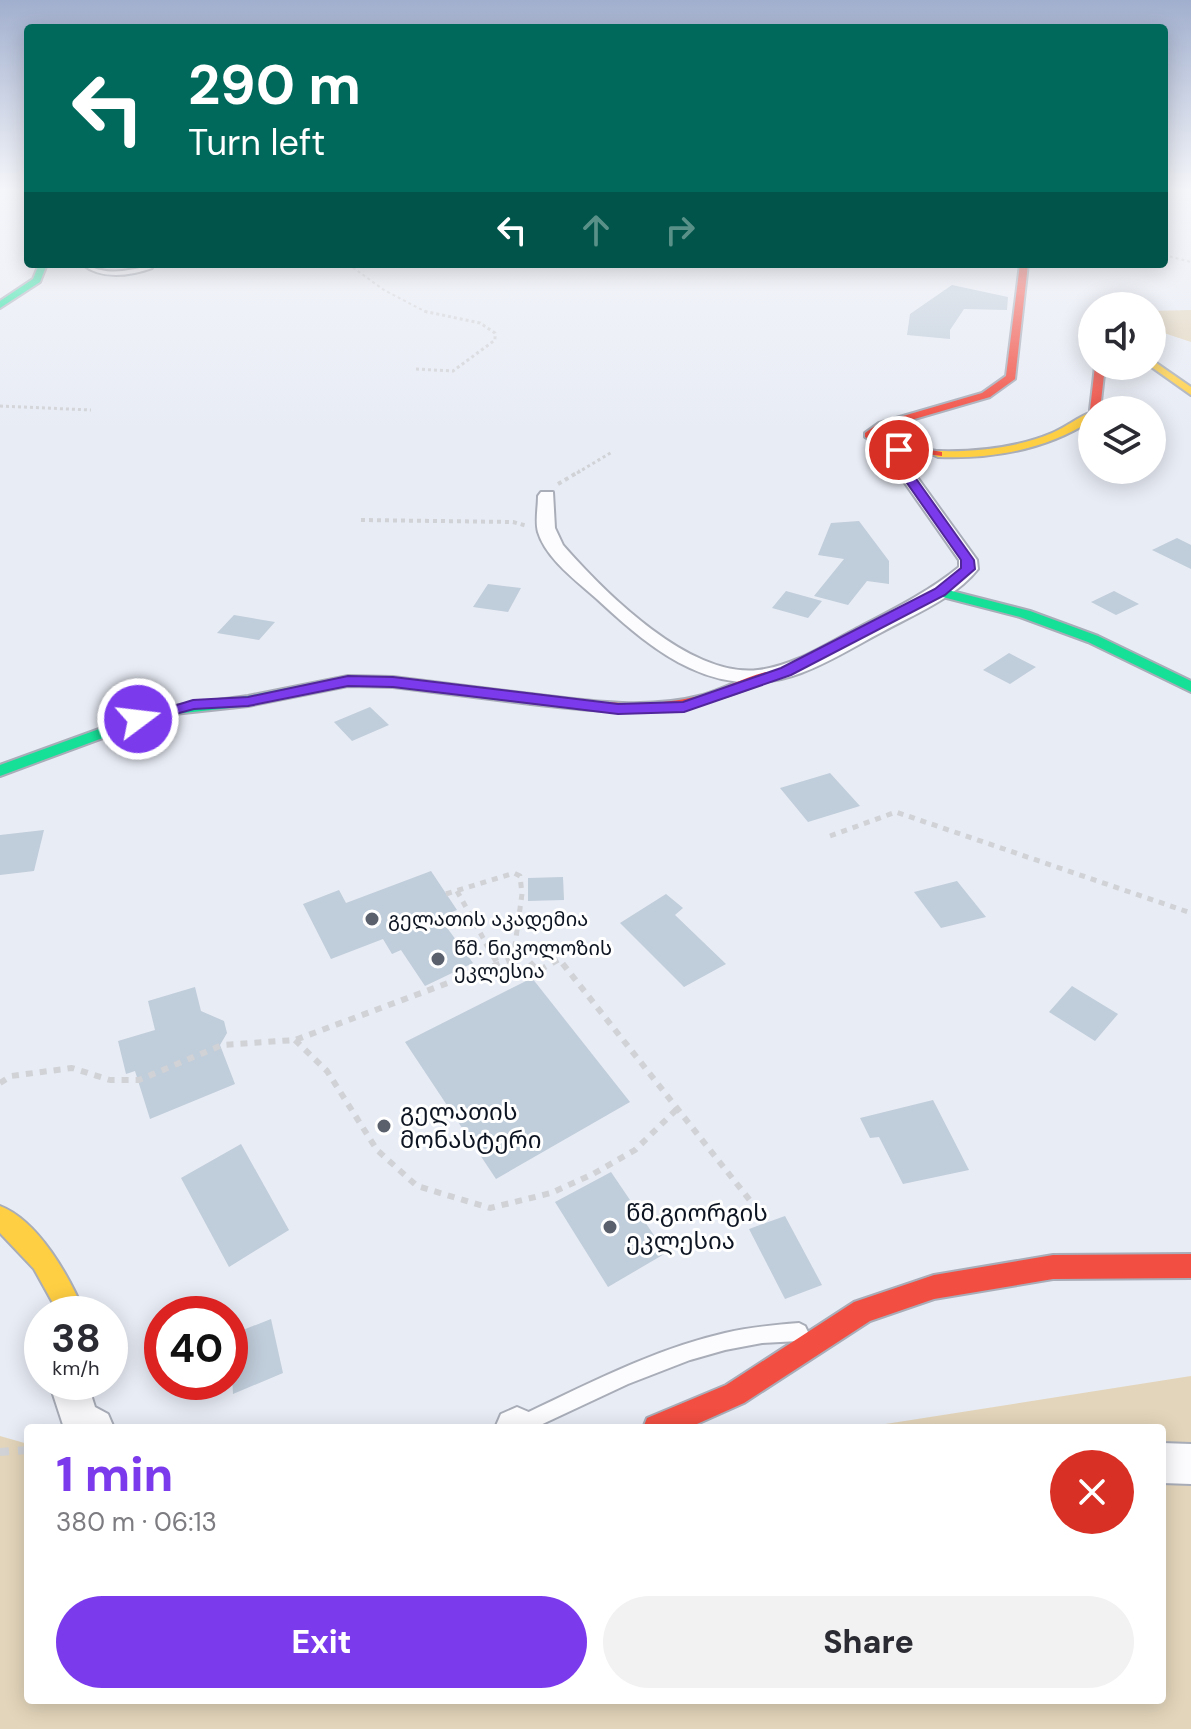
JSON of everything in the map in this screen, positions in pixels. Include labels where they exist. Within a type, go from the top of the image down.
[{"type":"street","points":[[0,305],[37,280],[41,269]]},
{"type":"street","points":[[1023,269],[1011,377],[986,395],[872,430],[869,435],[874,441],[899,450],[957,453],[1019,445],[1078,427]]},
{"type":"street","points":[[1166,373],[1191,392]]},
{"type":"street","points":[[0,771],[162,711],[248,701],[348,681],[393,682],[618,709],[684,707],[729,694],[829,651],[922,598],[940,592],[968,569],[968,560],[901,466],[899,450]]},
{"type":"street","points":[[547,496],[547,533],[577,570],[664,650],[712,672],[766,676]]},
{"type":"street","points":[[940,592],[1025,614],[1093,639],[1191,687]]},
{"type":"street","points":[[0,1217],[17,1231],[67,1296]]},
{"type":"street","points":[[666,1424],[735,1394],[826,1332],[863,1311],[934,1287],[1053,1267],[1191,1266]]},
{"type":"street","points":[[74,1400],[80,1420],[87,1424]]},
{"type":"street","points":[[1166,1463],[1191,1464]]},
{"type":"lane","points":[[92,269],[99,273],[142,269]]},
{"type":"lane","points":[[523,1424],[691,1348],[757,1332],[826,1332]]},
{"type":"path","points":[[355,269],[426,313],[475,321],[489,326],[495,333],[495,340],[453,371],[416,369]]},
{"type":"path","points":[[0,406],[91,410]]},
{"type":"path","points":[[547,496],[551,488],[612,452]]},
{"type":"path","points":[[361,520],[513,522],[547,533]]},
{"type":"path","points":[[830,836],[896,812],[1191,913]]},
{"type":"path","points":[[446,894],[514,873],[520,876],[522,894],[515,948],[538,971],[559,959],[767,1222]]},
{"type":"path","points":[[457,891],[498,964]]},
{"type":"path","points":[[0,1083],[11,1076],[72,1068],[110,1080],[139,1080],[222,1045],[295,1040],[523,955]]},
{"type":"path","points":[[295,1040],[327,1071],[377,1150],[417,1186],[490,1208],[551,1193],[593,1174],[635,1150],[678,1108]]},
{"type":"path","points":[[0,1452],[24,1450]]},
{"type":"shaded area","points":[[1191,310],[1191,342],[1166,334],[1166,311]]},
{"type":"shaded area","points":[[1191,1376],[1191,1729],[0,1729],[0,1436],[24,1443],[24,1704],[1166,1704],[1166,1424],[885,1424]]},
{"type":"building","points":[[952,285],[1008,297],[1007,310],[964,309],[950,330],[950,339],[907,335],[910,314]]},
{"type":"building","points":[[859,521],[889,561],[889,584],[867,581],[848,605],[814,596],[844,559],[818,555],[831,523]]},
{"type":"building","points":[[1177,538],[1191,545],[1191,569],[1152,550]]},
{"type":"building","points":[[488,584],[521,588],[508,612],[473,607]]},
{"type":"building","points":[[786,591],[822,601],[808,618],[772,608]]},
{"type":"building","points":[[1114,591],[1139,604],[1116,615],[1091,602]]},
{"type":"building","points":[[234,615],[275,622],[259,640],[217,633]]},
{"type":"building","points":[[1009,653],[1036,667],[1010,684],[983,670]]},
{"type":"building","points":[[370,707],[389,725],[352,741],[334,722]]},
{"type":"building","points":[[830,773],[860,806],[808,822],[780,788]]},
{"type":"building","points":[[44,830],[34,871],[0,875],[0,835]]},
{"type":"building","name":"გელათის აკადემია","points":[[431,871],[457,910],[439,917],[473,963],[425,986],[401,950],[392,954],[383,939],[331,959],[303,904],[339,890],[346,903]]},
{"type":"building","points":[[563,877],[564,900],[528,901],[528,878]]},
{"type":"building","points":[[957,881],[986,917],[941,928],[914,892]]},
{"type":"building","points":[[666,894],[683,908],[675,915],[726,964],[684,987],[620,923]]},
{"type":"building","points":[[532,978],[630,1102],[496,1179],[405,1042]]},
{"type":"building","points":[[1072,986],[1118,1014],[1095,1041],[1049,1012]]},
{"type":"building","points":[[195,987],[201,1011],[224,1021],[227,1033],[220,1045],[235,1084],[150,1119],[135,1071],[126,1074],[118,1041],[155,1030],[148,1001]]},
{"type":"building","points":[[933,1100],[969,1170],[903,1184],[879,1137],[870,1138],[860,1118]]},
{"type":"building","points":[[241,1144],[289,1230],[229,1267],[181,1178]]},
{"type":"building","name":"წმ.გიორგის ეკლესია","points":[[611,1172],[666,1253],[608,1287],[555,1202]]},
{"type":"building","points":[[785,1216],[822,1285],[785,1299],[749,1229]]},
{"type":"building","points":[[271,1319],[283,1373],[248,1388],[248,1328]]},
{"type":"traffic: fast","points":[[0,305],[37,280],[41,269]]},
{"type":"traffic: fast","points":[[940,592],[1025,614],[1093,639],[1191,687]]},
{"type":"traffic: fast","points":[[0,771],[162,711],[248,701],[348,681],[393,682],[531,699]]},
{"type":"traffic: slow","points":[[1166,373],[1191,392]]},
{"type":"traffic: slow","points":[[938,454],[978,454],[1018,447],[1057,435],[1078,424]]},
{"type":"traffic: slow","points":[[0,1217],[42,1261],[64,1296]]},
{"type":"traffic: jam","points":[[938,454],[887,446],[869,435],[883,425],[986,395],[1011,377],[1023,269]]},
{"type":"traffic: jam","points":[[1097,396],[1098,380]]},
{"type":"traffic: jam","points":[[531,699],[651,708],[705,699],[766,676]]},
{"type":"traffic: jam","points":[[666,1424],[735,1394],[863,1311],[934,1287],[1053,1267],[1191,1266]]},
{"type":"place","name":"გელათის აკადემია","points":[[372,919]]},
{"type":"place","name":"წმ. ნიკოლოზის ეკლესია","points":[[438,959]]},
{"type":"place","name":"გელათის მონასტერი","points":[[384,1126]]},
{"type":"place","name":"წმ.გიორგის ეკლესია","points":[[610,1227]]},
{"type":"route","points":[[138,719],[193,705],[248,701],[348,681],[393,682],[618,709],[684,707],[729,694],[766,676],[786,672],[881,624],[922,598],[940,592],[968,569],[968,560],[901,466],[899,450]]}]
